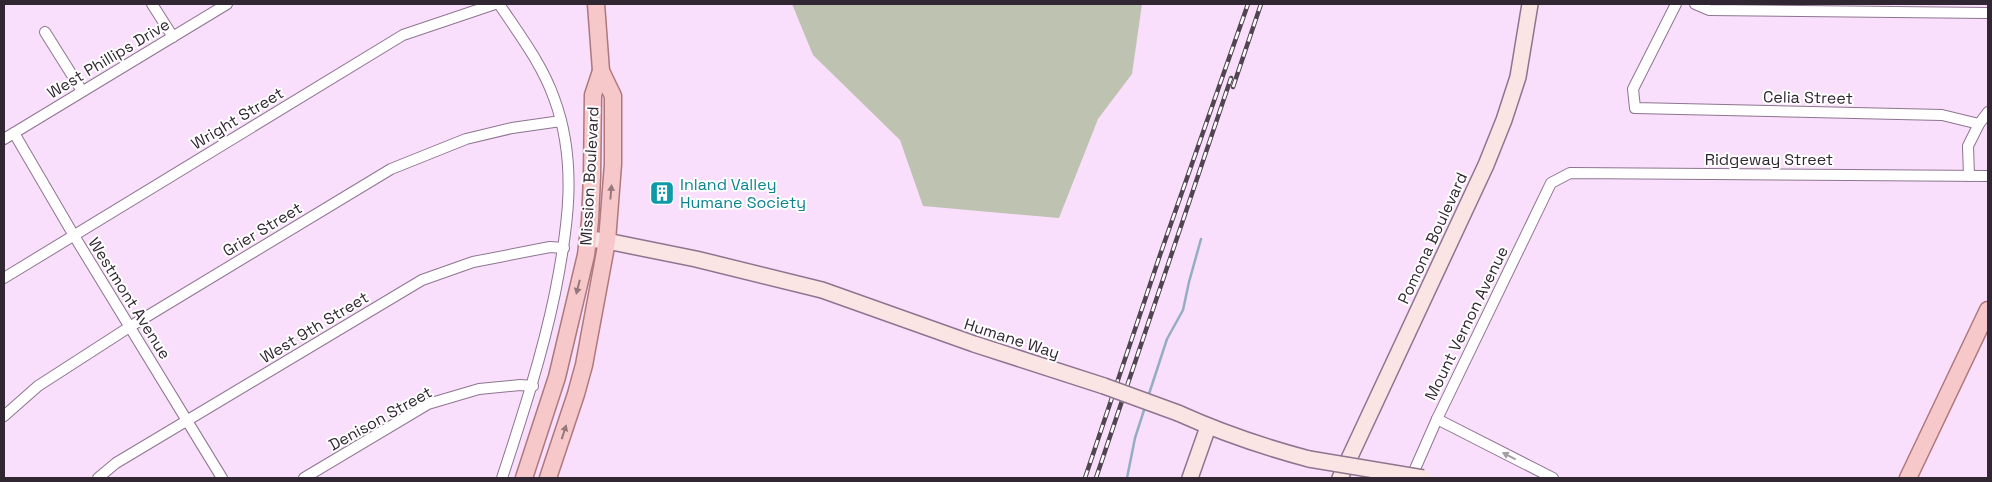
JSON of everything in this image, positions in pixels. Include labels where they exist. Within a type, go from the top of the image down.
[{"type":"main road","points":[[596,4],[601,71]]},
{"type":"main road","name":"Mission Boulevard","points":[[524,478],[557,377],[588,239],[594,130],[593,95],[601,71]]},
{"type":"main road","name":"Mission Boulevard","points":[[548,478],[584,365],[607,241],[613,164],[614,96],[601,71]]},
{"type":"main road","points":[[1908,478],[1988,310]]},
{"type":"main road","points":[[539,478],[537,475],[544,443],[541,427]]},
{"type":"street","points":[[152,4],[173,36]]},
{"type":"street","name":"West Phillips Drive","points":[[4,139],[227,4]]},
{"type":"street","name":"Wright Street","points":[[4,278],[73,234],[403,35],[495,4]]},
{"type":"street","points":[[499,4],[542,68],[554,99],[568,152],[569,190],[564,248],[548,326],[533,386],[502,478]]},
{"type":"street","name":"Pomona Boulevard","points":[[1340,478],[1482,174],[1504,120],[1518,77],[1530,4]]},
{"type":"street","name":"Celia Street","points":[[1676,4],[1632,89],[1635,108],[1942,115],[1979,124]]},
{"type":"street","points":[[1695,4],[1709,10],[1988,13]]},
{"type":"street","points":[[45,32],[82,91]]},
{"type":"street","points":[[1969,176],[1968,146],[1979,124],[1988,112]]},
{"type":"street","name":"Grier Street","points":[[4,416],[38,386],[130,326],[391,169],[466,139],[512,128],[561,121]]},
{"type":"street","name":"Westmont Avenue","points":[[14,133],[73,234],[222,478]]},
{"type":"street","name":"Ridgeway Street","points":[[1551,183],[1570,173],[1988,176]]},
{"type":"street","name":"Mount Vernon Avenue","points":[[1412,478],[1437,419],[1551,183]]},
{"type":"street","name":"Humane Way","points":[[588,239],[607,241],[761,274],[822,290],[974,344],[1104,386],[1275,450],[1309,459],[1423,478]]},
{"type":"street","name":"West 9th Street","points":[[98,478],[116,463],[422,280],[473,262],[541,248],[564,248]]},
{"type":"street","name":"Denison Street","points":[[304,478],[428,404],[479,389],[520,385],[533,386]]},
{"type":"street","points":[[1437,419],[1552,478]]},
{"type":"street","points":[[1190,478],[1208,426]]},
{"type":"green space","points":[[792,4],[1142,4],[1132,74],[1098,119],[1059,218],[923,206],[900,140],[813,55]]},
{"type":"waterway","points":[[1148,397],[1167,339],[1183,310],[1201,239]]},
{"type":"waterway","points":[[1127,478],[1135,438],[1145,407]]},
{"type":"railway","points":[[1085,478],[1160,255],[1248,4]]},
{"type":"railway","points":[[1233,87],[1261,4]]},
{"type":"railway","points":[[1096,478],[1231,78]]},
{"type":"place","name":"Inland Valley Humane Society","points":[[662,193]]}]
